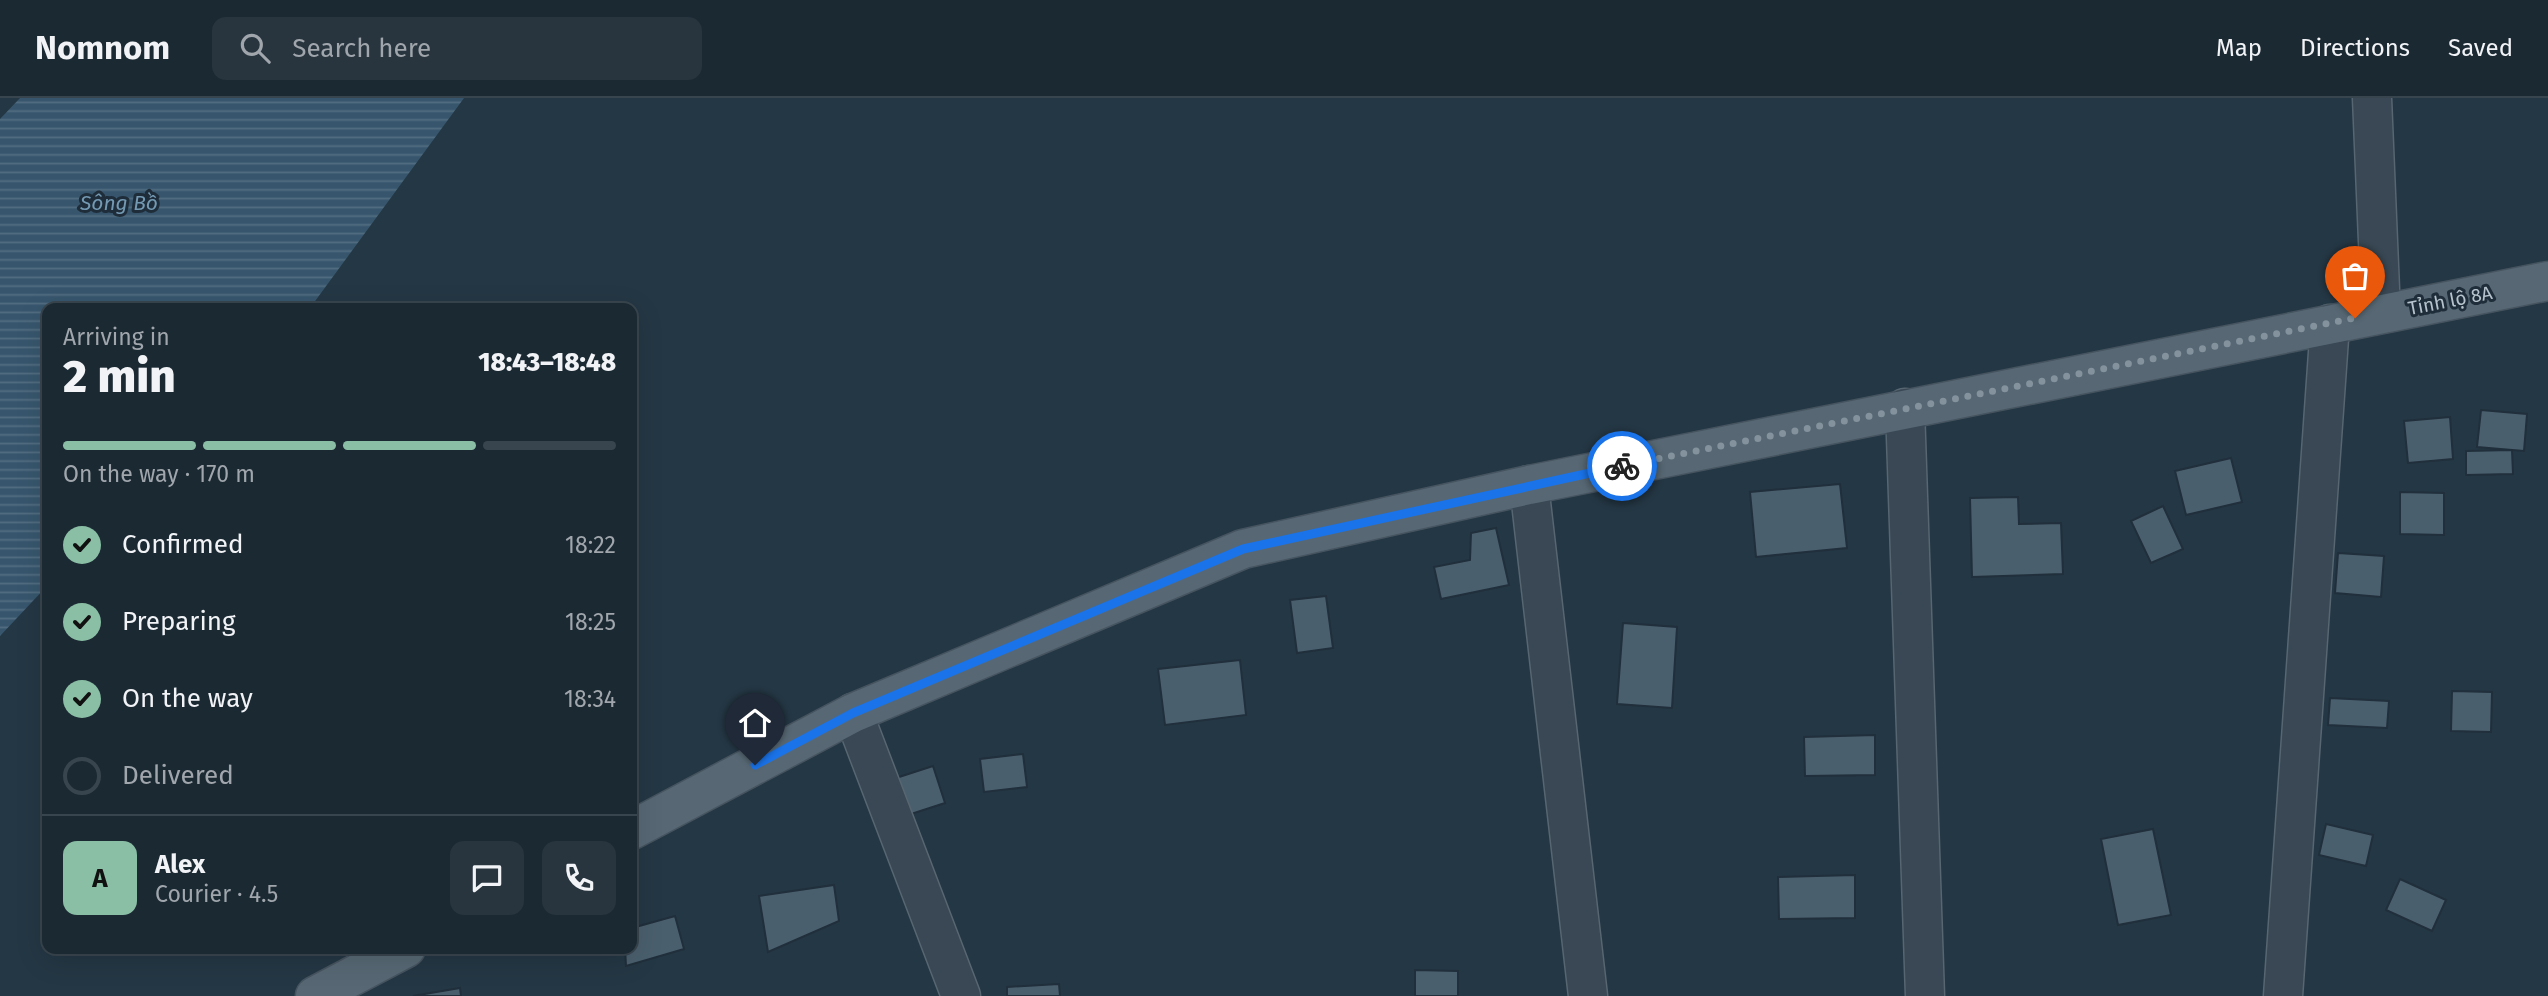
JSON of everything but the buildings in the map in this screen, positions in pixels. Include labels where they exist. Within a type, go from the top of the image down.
[{"type":"main road","name":"Tỉnh lộ 8A","points":[[637,827],[853,713],[1243,549],[1529,485],[2548,281]]},
{"type":"main road","points":[[315,996],[394,954]]},
{"type":"street","points":[[2372,98],[2381,313]]},
{"type":"street","points":[[2283,996],[2330,324]]},
{"type":"street","points":[[1905,408],[1925,996]]},
{"type":"street","points":[[1529,485],[1588,996]]},
{"type":"street","points":[[853,713],[961,996]]},
{"type":"water","name":"Sông Bồ","points":[[20,98],[464,98],[314,303],[42,303],[42,591],[0,636],[0,119]]},
{"type":"way so far","points":[[1622,466],[2355,318]]},
{"type":"route","points":[[755,765],[853,713],[1243,549],[1622,466]]}]
